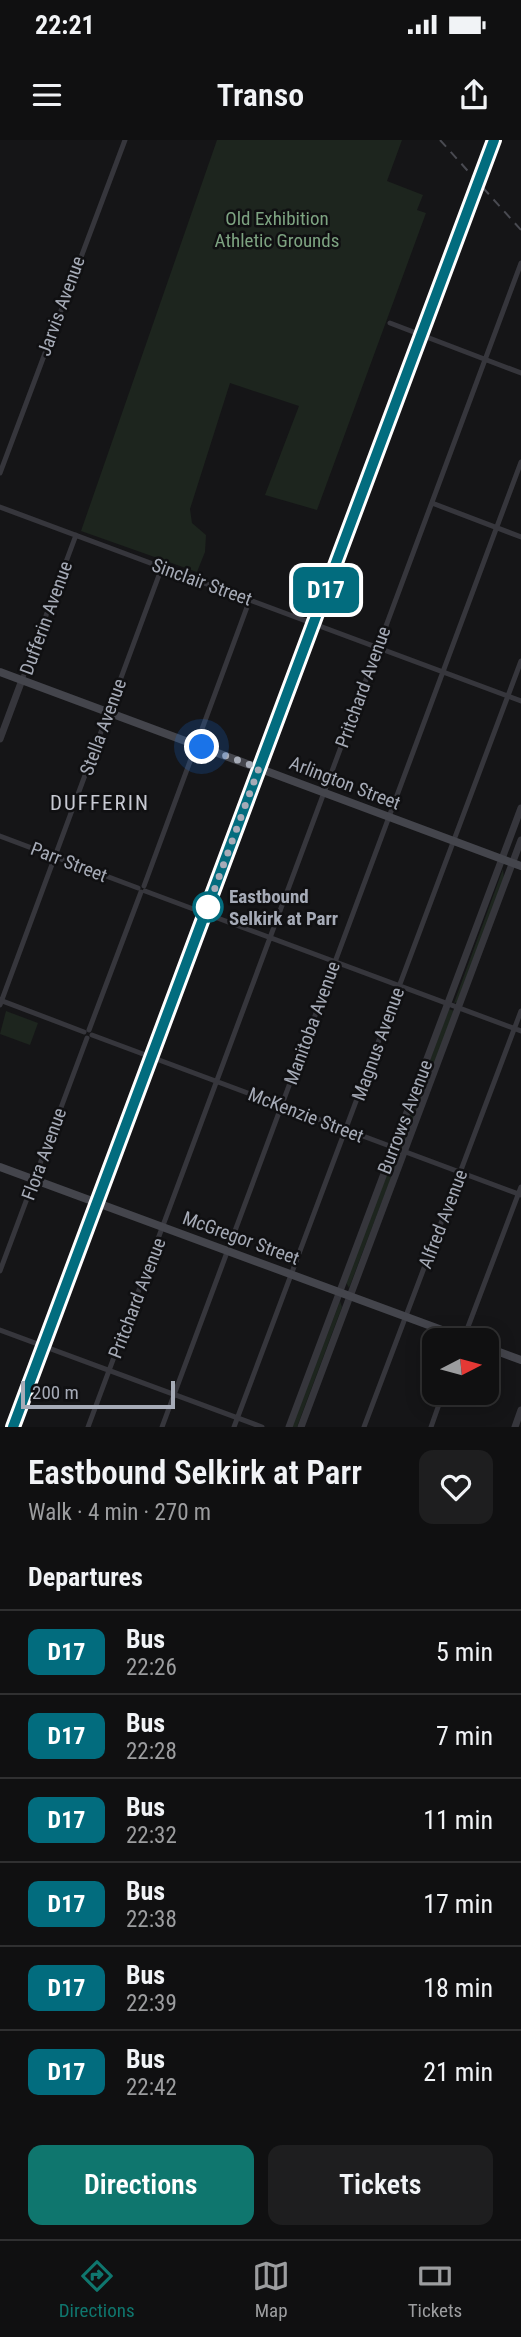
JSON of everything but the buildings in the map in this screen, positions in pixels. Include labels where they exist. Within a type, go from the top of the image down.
[{"type":"main road","points":[[13,1427],[494,140]]},
{"type":"main road","name":"Arlington Street","points":[[4,673],[517,865]]},
{"type":"main road","name":"McGregor Street","points":[[0,1167],[436,1328]]},
{"type":"main road","points":[[499,1352],[521,1360]]},
{"type":"street","name":"Jarvis Avenue","points":[[0,473],[125,140]]},
{"type":"street","name":"Pritchard Avenue","points":[[88,1427],[521,263]]},
{"type":"street","points":[[390,323],[521,373]]},
{"type":"street","name":"Manitoba Avenue","points":[[162,1427],[521,462]]},
{"type":"street","points":[[432,503],[521,537]]},
{"type":"street","name":"Sinclair Street","points":[[0,508],[521,701]]},
{"type":"street","name":"Dufferin Avenue","points":[[0,739],[76,535]]},
{"type":"street","name":"Stella Avenue","points":[[1,1002],[162,567]]},
{"type":"street","name":"Flora Avenue","points":[[0,1271],[250,599]]},
{"type":"street","name":"Magnus Avenue","points":[[234,1427],[521,661]]},
{"type":"street","name":"Burrows Avenue","points":[[289,1427],[521,808]]},
{"type":"street","name":"Parr Street","points":[[0,836],[518,1030]]},
{"type":"street","name":"Burrows Avenue","points":[[301,1427],[459,1008],[517,865],[521,841]]},
{"type":"street","name":"McKenzie Street","points":[[1,1002],[520,1195]]},
{"type":"street","name":"Alfred Avenue","points":[[364,1427],[460,1173],[518,1030],[521,1011]]},
{"type":"street","points":[[470,1328],[521,1187]]},
{"type":"street","points":[[0,1330],[262,1427]]},
{"type":"street","points":[[431,1427],[439,1405]]},
{"type":"street","points":[[515,1427],[521,1410]]},
{"type":"green space","name":"Old Exhibition Athletic Grounds","points":[[217,140],[402,140],[387,181],[423,195],[417,210],[426,213],[317,510],[265,495],[299,406],[230,383],[190,509],[192,523],[206,535],[205,552],[197,572],[81,531]]},
{"type":"green space","points":[[503,869],[504,878],[457,1002],[454,1003]]},
{"type":"green space","points":[[449,1009],[454,1011],[402,1148],[398,1145]]},
{"type":"green space","points":[[6,1011],[38,1023],[30,1045],[0,1034]]},
{"type":"green space","points":[[395,1153],[399,1157],[349,1288],[346,1282]]},
{"type":"green space","points":[[340,1301],[342,1307],[297,1427],[292,1427]]},
{"type":"railway","points":[[440,140],[521,230]]},
{"type":"bus line","name":"D17","points":[[13,1427],[494,140]]},
{"type":"place","name":"Eastbound Selkirk at Parr","points":[[208,907]]},
{"type":"district","name":"DUFFERIN","points":[[100,803]]},
{"type":"route","points":[[202,747],[259,768],[208,907]]}]
